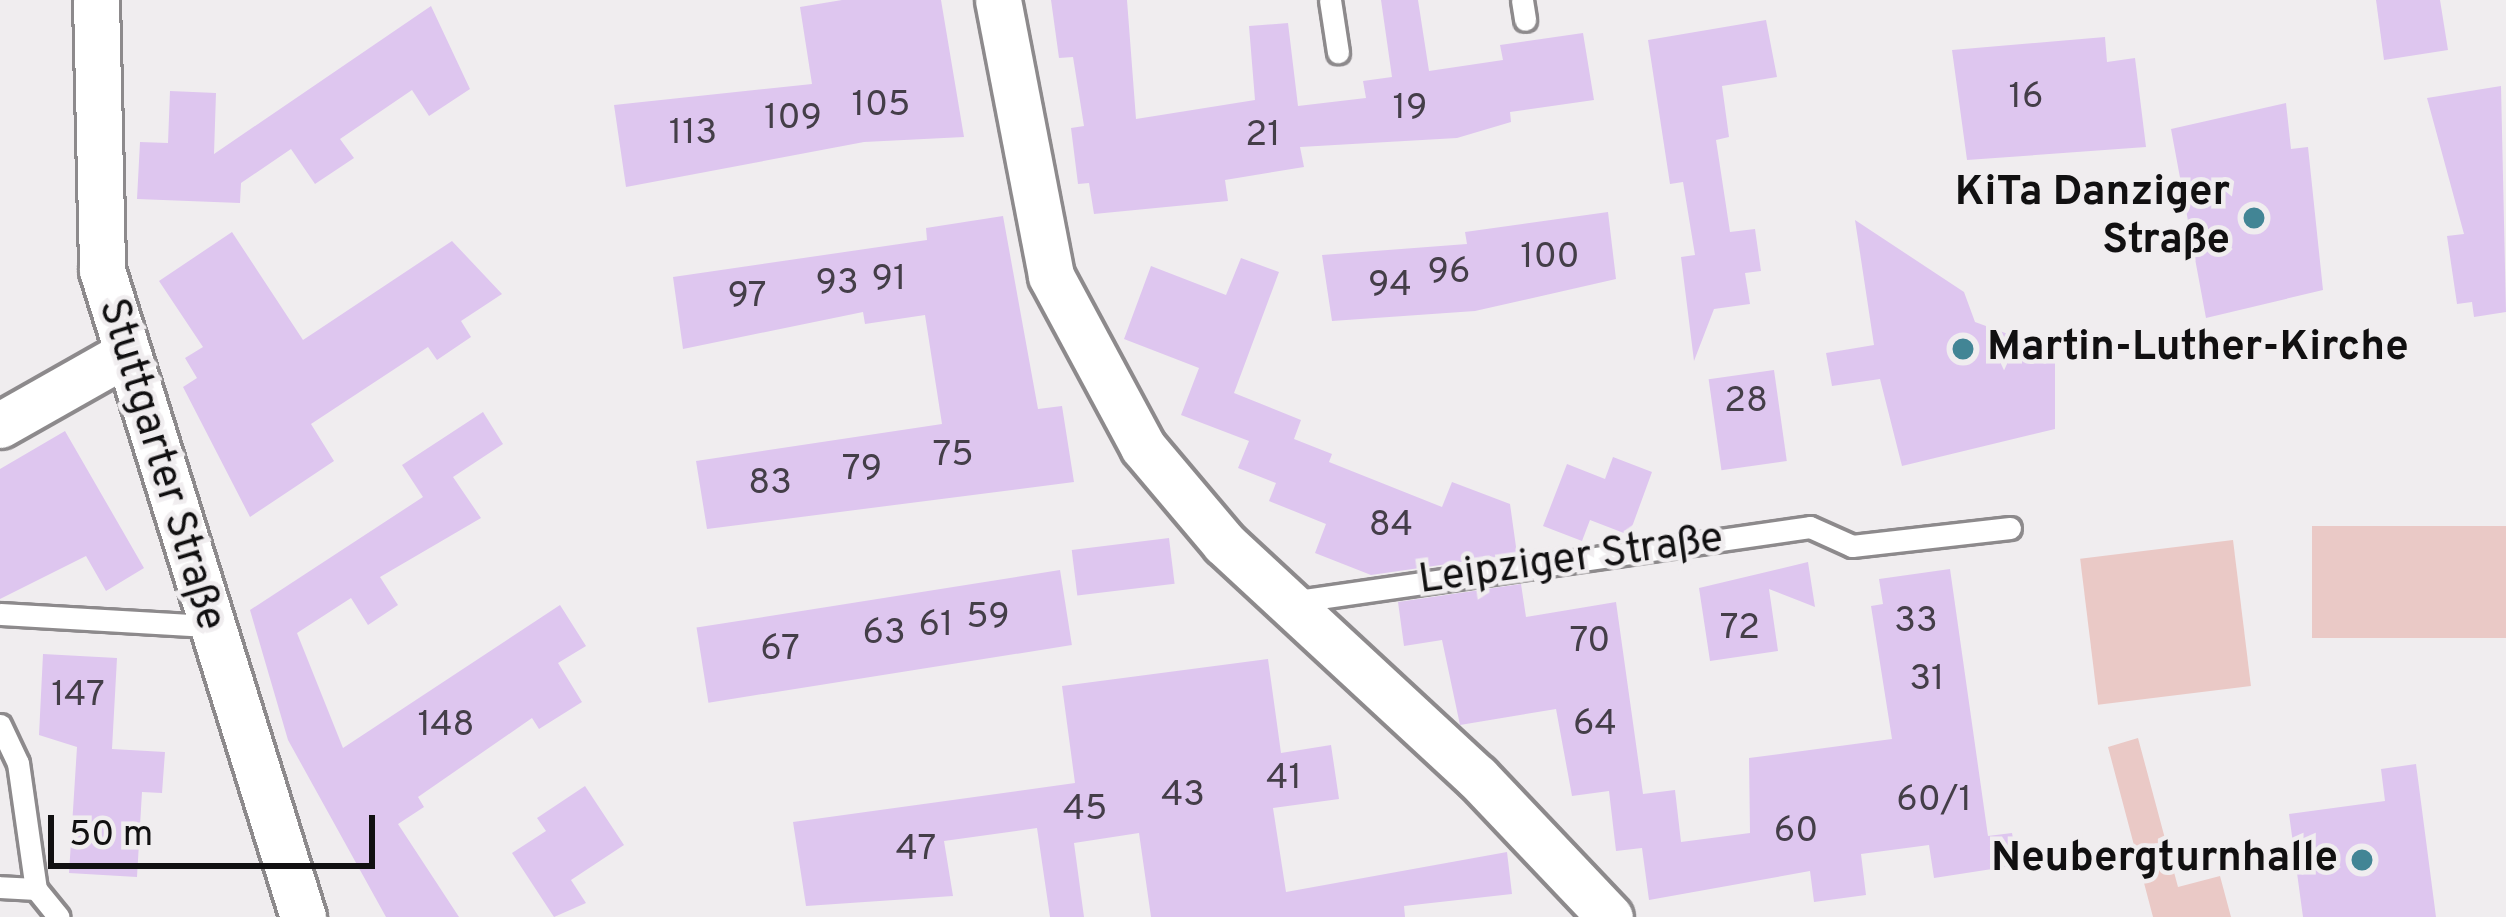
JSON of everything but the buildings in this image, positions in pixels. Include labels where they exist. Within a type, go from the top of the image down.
[{"type":"street","name":"Stuttgarter Straße","points":[[96,0],[92,156],[122,356],[303,917]]},
{"type":"street","points":[[998,0],[1028,196],[1067,312],[1143,447],[1285,603],[1477,777],[1610,917]]},
{"type":"street","points":[[0,425],[122,356]]},
{"type":"lane","points":[[1330,0],[1338,52]]},
{"type":"lane","name":"Leipziger Straße","points":[[1285,603],[1810,527],[1852,546],[2010,528]]},
{"type":"lane","points":[[0,614],[206,626]]},
{"type":"lane","points":[[0,725],[18,763],[37,889],[58,917]]},
{"type":"lane","points":[[0,887],[37,889]]},
{"type":"shaded area","points":[[2312,526],[2506,526],[2506,638],[2312,638]]},
{"type":"shaded area","points":[[2233,540],[2251,686],[2098,705],[2080,559]]},
{"type":"shaded area","points":[[2138,738],[2178,887],[2220,876],[2231,917],[2153,917],[2108,747]]},
{"type":"place","name":"KiTa Danziger Straße","points":[[2254,218]]},
{"type":"place","name":"Martin-Luther-Kirche","points":[[1963,349]]},
{"type":"place","name":"Neubergturnhalle","points":[[2362,860]]}]
